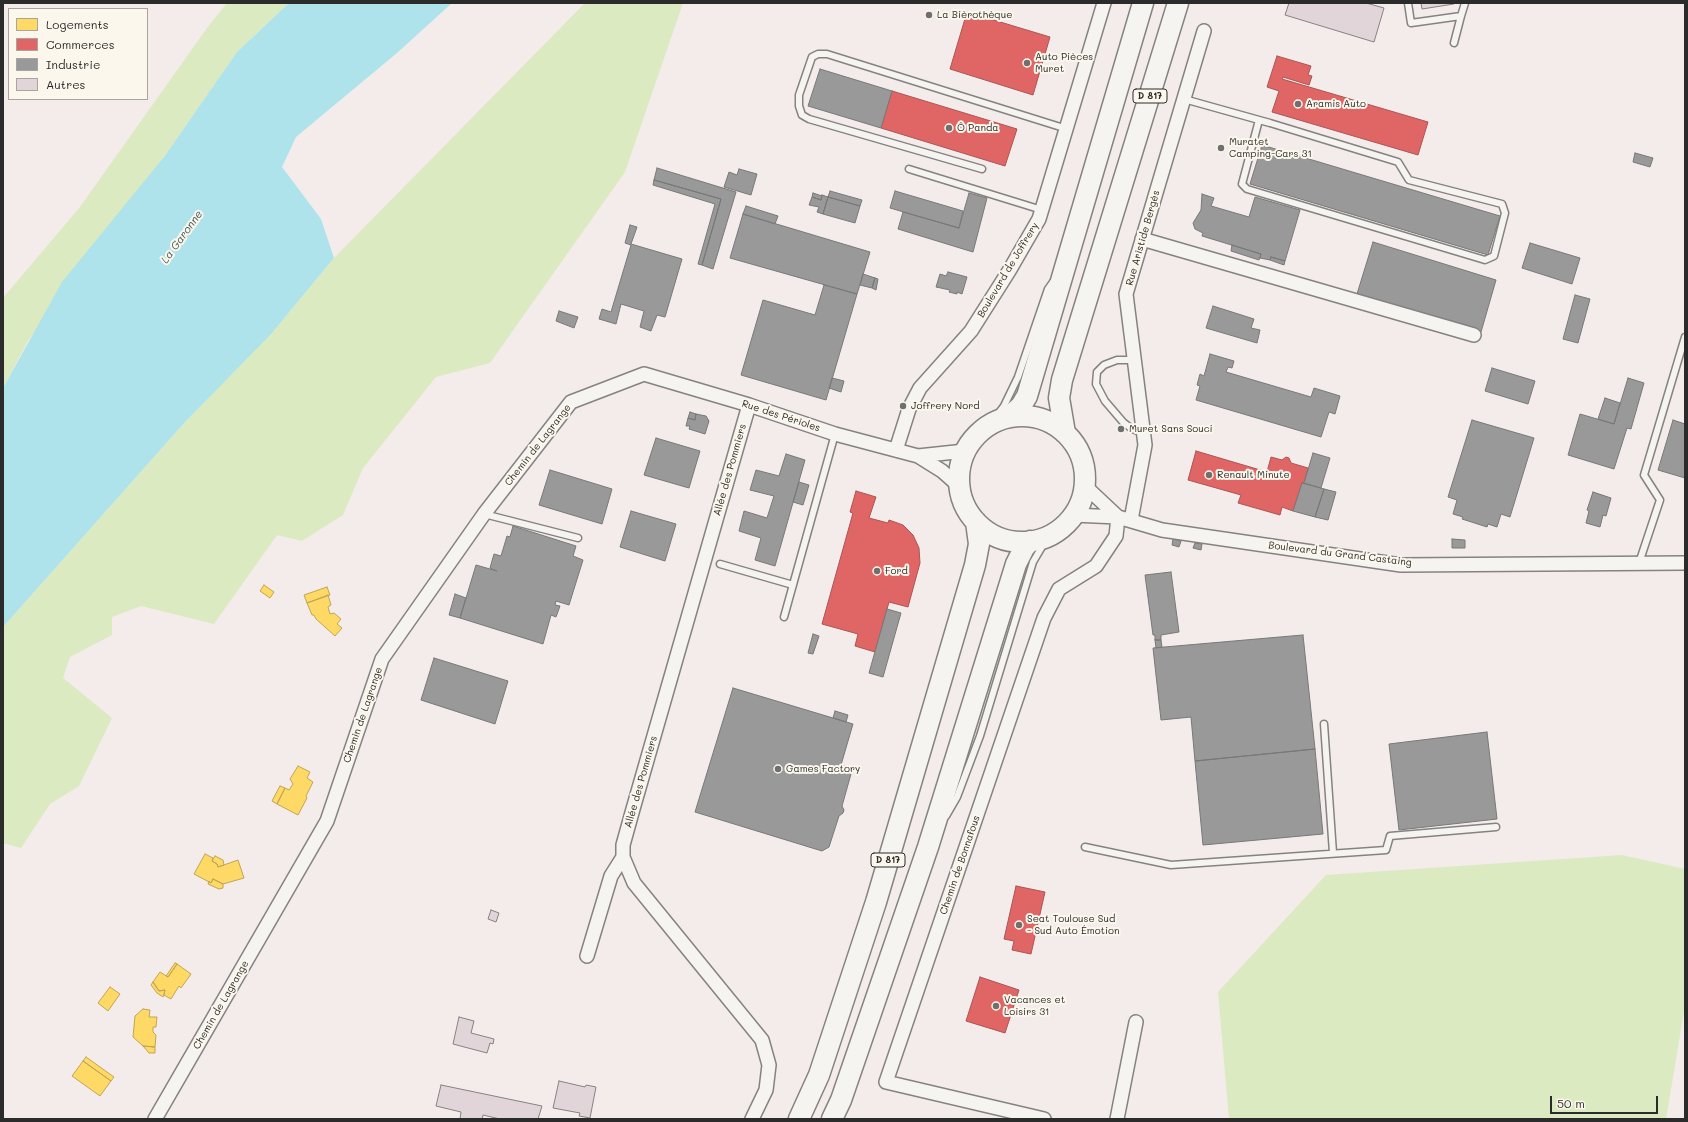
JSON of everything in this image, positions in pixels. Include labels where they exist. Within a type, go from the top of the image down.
[{"type":"main road","name":"D 817","points":[[1010,416],[1021,406],[1027,396],[1143,3]]},
{"type":"main road","name":"D 817","points":[[1066,433],[1059,398],[1062,380],[1178,3]]},
{"type":"main road","points":[[1010,416],[1030,416],[1049,422],[1066,433],[1078,448],[1084,467],[1085,486],[1081,501],[1074,515],[1064,525],[1053,534],[1030,541],[1015,541],[1001,538],[987,531],[976,522],[962,499],[958,474],[965,451],[976,435],[991,423],[1010,416]]},
{"type":"main road","name":"D 817","points":[[799,1119],[819,1075],[876,902],[975,565],[978,544],[976,522]]},
{"type":"main road","points":[[832,1119],[846,1085],[928,847],[1016,564],[1024,548],[1030,541]]},
{"type":"street","name":"Boulevard de Joffrery","points":[[896,450],[909,409],[920,388],[971,331],[1039,219],[1104,3]]},
{"type":"street","name":"Rue Aristide Bergès","points":[[1124,519],[1146,444],[1126,294],[1204,31]]},
{"type":"street","points":[[1142,238],[1474,335]]},
{"type":"street","name":"Rue des Périoles","points":[[644,374],[749,405],[835,434],[918,456],[942,471],[959,486]]},
{"type":"street","name":"Chemin de Lagrange","points":[[155,1119],[327,821],[382,659],[484,514],[571,402],[644,374]]},
{"type":"street","name":"Allée des Pommiers","points":[[749,405],[633,809],[623,845],[623,857],[634,883],[762,1040],[769,1065],[766,1090],[752,1119]]},
{"type":"street","name":"Rue des Périoles","points":[[918,456],[965,451]]},
{"type":"street","name":"Boulevard du Grand Castaing","points":[[1085,486],[1124,519]]},
{"type":"street","name":"Boulevard du Grand Castaing","points":[[1074,515],[1124,519],[1162,530],[1401,564],[1685,563]]},
{"type":"street","name":"Chemin de Bonnafous","points":[[1044,1119],[886,1082],[1044,618],[1059,589],[1096,566],[1116,536],[1124,519]]},
{"type":"street","points":[[587,956],[611,876],[623,857]]},
{"type":"street","points":[[1117,1119],[1136,1022]]},
{"type":"lane","points":[[1408,3],[1412,23],[1461,16]]},
{"type":"lane","points":[[1454,43],[1465,3]]},
{"type":"lane","points":[[982,169],[809,119],[802,115],[799,106],[799,94],[812,57],[818,54],[827,54],[1067,129]]},
{"type":"lane","points":[[1184,99],[1259,120],[1398,162],[1409,180],[1502,204],[1505,213],[1494,256],[1485,260],[1247,189],[1242,184],[1259,120]]},
{"type":"lane","points":[[909,169],[1042,210]]},
{"type":"lane","points":[[991,423],[1004,406],[1018,377],[1048,289],[1066,264]]},
{"type":"lane","points":[[1640,563],[1660,500],[1644,475],[1685,337]]},
{"type":"lane","points":[[1134,360],[1117,360],[1104,365],[1097,372],[1096,384],[1105,401],[1123,422],[1132,429],[1144,433]]},
{"type":"lane","points":[[784,618],[835,434]]},
{"type":"lane","points":[[484,514],[578,538]]},
{"type":"lane","points":[[928,847],[957,797],[980,736],[1033,562],[1043,545],[1053,534]]},
{"type":"lane","points":[[720,564],[793,585]]},
{"type":"lane","points":[[1324,724],[1333,853]]},
{"type":"lane","points":[[1085,847],[1171,866],[1386,850],[1390,836],[1496,827]]},
{"type":"green space","points":[[227,3],[289,3],[237,52],[164,157],[28,341],[3,388],[3,298],[80,207],[207,28]]},
{"type":"green space","points":[[585,3],[683,3],[625,172],[490,363],[436,377],[363,468],[343,515],[302,541],[277,535],[214,624],[141,606],[112,617],[112,635],[70,657],[63,678],[112,718],[79,786],[50,804],[21,848],[3,843],[3,627],[185,422],[285,317],[334,258]]},
{"type":"green space","points":[[1622,855],[1685,869],[1685,1005],[1666,1119],[1229,1119],[1218,992],[1326,875]]},
{"type":"water","name":"La Garonne","points":[[289,3],[452,3],[397,53],[296,137],[282,167],[321,219],[334,258],[271,334],[185,422],[3,627],[3,388],[62,282],[164,157],[237,52]]},
{"type":"building: Logements","points":[[264,585],[274,592],[270,598],[260,591]]},
{"type":"building: Logements","points":[[327,587],[330,595],[307,603],[304,595]]},
{"type":"building: Logements","points":[[328,595],[331,605],[328,607],[330,614],[334,613],[341,619],[337,624],[342,628],[335,636],[316,619],[314,615],[312,615],[307,603]]},
{"type":"building: Logements","points":[[298,766],[310,772],[307,778],[313,782],[298,815],[277,804],[285,788],[289,790],[293,784],[290,779]]},
{"type":"building: Logements","points":[[280,786],[285,788],[277,804],[272,801]]},
{"type":"building: Logements","points":[[205,854],[213,858],[212,861],[217,864],[218,867],[238,860],[244,878],[223,884],[213,879],[211,883],[194,874]]},
{"type":"building: Logements","points":[[215,856],[223,860],[224,865],[218,867],[217,864],[212,861]]},
{"type":"building: Logements","points":[[213,879],[223,884],[223,888],[219,889],[208,884],[209,881],[211,883]]},
{"type":"building: Logements","points":[[175,963],[177,964],[168,977],[166,976]]},
{"type":"building: Logements","points":[[177,964],[191,974],[181,988],[179,986],[171,999],[164,995],[165,990],[159,991],[153,982],[160,972],[168,977]]},
{"type":"building: Logements","points":[[153,982],[159,991],[165,990],[163,997],[157,993],[151,985]]},
{"type":"building: Logements","points":[[110,987],[120,994],[108,1011],[98,1003]]},
{"type":"building: Logements","points":[[143,1009],[150,1010],[149,1017],[157,1017],[156,1027],[153,1027],[153,1032],[156,1035],[155,1047],[143,1046],[133,1037],[135,1016]]},
{"type":"building: Logements","points":[[143,1046],[155,1047],[155,1053],[149,1053]]},
{"type":"building: Logements","points":[[86,1057],[114,1077],[111,1081],[83,1061]]},
{"type":"building: Logements","points":[[83,1061],[111,1081],[100,1096],[72,1076]]},
{"type":"building: Commerces","points":[[967,12],[1050,37],[1033,95],[950,69]]},
{"type":"building: Commerces","points":[[1277,56],[1311,66],[1308,75],[1312,76],[1309,85],[1283,77],[1282,79],[1428,122],[1418,155],[1272,112],[1279,91],[1267,87]]},
{"type":"building: Commerces","name":"Ô Panda","points":[[892,91],[1017,129],[1005,166],[881,128]]},
{"type":"building: Commerces","points":[[1196,451],[1267,472],[1271,457],[1282,460],[1286,457],[1289,458],[1291,463],[1308,468],[1293,511],[1282,507],[1280,515],[1238,503],[1241,495],[1188,480]]},
{"type":"building: Commerces","name":"Ford","points":[[856,491],[876,497],[869,518],[888,523],[889,520],[903,525],[913,535],[919,548],[920,563],[908,607],[889,602],[875,652],[855,646],[858,634],[822,624],[853,513],[850,512]]},
{"type":"building: Commerces","points":[[1016,886],[1045,892],[1031,954],[1012,950],[1014,941],[1004,939]]},
{"type":"building: Commerces","points":[[980,977],[1019,990],[1005,1033],[966,1021]]},
{"type":"building: Industrie","points":[[820,69],[892,91],[881,128],[808,106]]},
{"type":"building: Industrie","points":[[1262,145],[1500,216],[1488,255],[1250,184]]},
{"type":"building: Industrie","points":[[1635,153],[1653,158],[1650,167],[1633,162]]},
{"type":"building: Industrie","points":[[657,168],[736,192],[713,269],[702,265],[721,199],[654,180]]},
{"type":"building: Industrie","points":[[739,169],[757,174],[751,195],[724,187],[729,172],[737,175]]},
{"type":"building: Industrie","points":[[654,180],[721,199],[702,265],[698,264],[715,204],[653,185]]},
{"type":"building: Industrie","points":[[830,191],[862,200],[860,206],[828,197]]},
{"type":"building: Industrie","points":[[895,191],[963,211],[959,228],[890,208]]},
{"type":"building: Industrie","points":[[813,193],[822,196],[821,200],[812,197]]},
{"type":"building: Industrie","points":[[969,193],[987,198],[973,252],[898,229],[903,212],[959,228]]},
{"type":"building: Industrie","points":[[1202,194],[1214,198],[1211,206],[1249,217],[1255,197],[1300,210],[1285,261],[1271,257],[1270,260],[1260,258],[1261,254],[1202,236],[1203,233],[1195,229],[1193,223],[1201,210]]},
{"type":"building: Industrie","points":[[822,195],[828,197],[823,214],[817,212],[819,207],[809,205],[812,197],[821,200]]},
{"type":"building: Industrie","points":[[828,197],[860,206],[855,223],[823,214]]},
{"type":"building: Industrie","points":[[746,206],[778,216],[775,224],[743,214]]},
{"type":"building: Industrie","points":[[743,214],[870,252],[857,294],[730,258]]},
{"type":"building: Industrie","points":[[630,225],[637,227],[631,244],[682,259],[665,317],[657,315],[651,331],[640,327],[644,311],[621,304],[616,324],[599,319],[602,309],[611,312],[631,245],[625,243]]},
{"type":"building: Industrie","points":[[1373,242],[1496,280],[1481,332],[1357,294]]},
{"type":"building: Industrie","points":[[1530,243],[1580,258],[1572,284],[1522,268]]},
{"type":"building: Industrie","points":[[1232,245],[1261,254],[1259,260],[1231,251]]},
{"type":"building: Industrie","points":[[1271,257],[1285,261],[1284,265],[1270,260]]},
{"type":"building: Industrie","points":[[948,272],[967,277],[962,294],[957,292],[957,294],[949,292],[950,290],[936,287],[940,274],[946,276]]},
{"type":"building: Industrie","points":[[863,274],[875,278],[872,288],[860,285]]},
{"type":"building: Industrie","points":[[875,278],[878,279],[876,290],[872,288]]},
{"type":"building: Industrie","points":[[824,285],[857,294],[826,400],[741,375],[763,300],[815,315]]},
{"type":"building: Industrie","points":[[1575,295],[1590,299],[1578,343],[1563,339]]},
{"type":"building: Industrie","points":[[1213,306],[1254,319],[1251,328],[1260,330],[1257,343],[1206,328]]},
{"type":"building: Industrie","points":[[559,311],[578,317],[574,328],[556,321]]},
{"type":"building: Industrie","points":[[1210,354],[1234,361],[1232,368],[1228,367],[1226,372],[1311,397],[1314,388],[1340,396],[1335,414],[1329,412],[1321,437],[1196,400],[1200,386],[1197,385],[1200,374],[1204,376]]},
{"type":"building: Industrie","points":[[1492,368],[1535,381],[1528,404],[1485,391]]},
{"type":"building: Industrie","points":[[832,378],[844,381],[841,392],[829,388]]},
{"type":"building: Industrie","points":[[1628,378],[1644,383],[1631,429],[1627,428],[1614,469],[1568,455],[1580,414],[1614,424]]},
{"type":"building: Industrie","points":[[1605,398],[1620,403],[1614,424],[1598,419]]},
{"type":"building: Industrie","points":[[690,412],[696,414],[695,420],[688,418]]},
{"type":"building: Industrie","points":[[696,414],[706,416],[709,421],[705,434],[689,429],[690,426],[686,426],[688,418],[695,420]]},
{"type":"building: Industrie","points":[[1472,420],[1534,438],[1510,517],[1501,514],[1497,527],[1488,524],[1487,527],[1462,519],[1463,517],[1453,514],[1457,500],[1448,497]]},
{"type":"building: Industrie","points":[[1673,420],[1685,424],[1685,478],[1658,470]]},
{"type":"building: Industrie","points":[[656,438],[700,451],[689,488],[644,475]]},
{"type":"building: Industrie","points":[[1313,453],[1330,458],[1321,488],[1304,483]]},
{"type":"building: Industrie","points":[[786,454],[805,460],[775,566],[755,560],[761,538],[739,531],[744,511],[767,518],[774,496],[750,490],[756,470],[779,476]]},
{"type":"building: Industrie","points":[[550,470],[612,489],[602,524],[539,505]]},
{"type":"building: Industrie","points":[[799,482],[809,485],[803,505],[793,502]]},
{"type":"building: Industrie","points":[[1302,483],[1324,489],[1315,517],[1293,511]]},
{"type":"building: Industrie","points":[[1324,489],[1336,492],[1328,520],[1315,517]]},
{"type":"building: Industrie","points":[[1593,492],[1611,498],[1606,516],[1603,515],[1600,527],[1586,523],[1589,511],[1587,510]]},
{"type":"building: Industrie","points":[[631,511],[676,524],[665,561],[620,547]]},
{"type":"building: Industrie","points":[[513,526],[576,546],[573,556],[583,560],[569,605],[556,601],[555,605],[560,606],[556,617],[551,615],[543,644],[460,618],[476,565],[497,571],[490,568],[494,554],[501,556],[507,536],[510,537]]},
{"type":"building: Industrie","points":[[1173,539],[1181,541],[1179,547],[1172,545]]},
{"type":"building: Industrie","points":[[1452,539],[1465,540],[1465,548],[1452,548]]},
{"type":"building: Industrie","points":[[1195,543],[1202,544],[1201,550],[1193,548]]},
{"type":"building: Industrie","points":[[1171,572],[1179,632],[1161,635],[1161,640],[1155,640],[1155,635],[1153,635],[1145,575]]},
{"type":"building: Industrie","points":[[455,594],[466,598],[460,618],[449,615]]},
{"type":"building: Industrie","points":[[887,609],[901,613],[883,677],[869,673]]},
{"type":"building: Industrie","points":[[813,634],[819,636],[813,654],[808,653]]},
{"type":"building: Industrie","points":[[1303,635],[1315,749],[1195,761],[1191,717],[1161,720],[1153,648]]},
{"type":"building: Industrie","points":[[1155,640],[1161,640],[1162,647],[1156,648]]},
{"type":"building: Industrie","points":[[434,658],[508,681],[495,724],[421,700]]},
{"type":"building: Industrie","name":"Games Factory","points":[[733,688],[853,724],[841,765],[848,767],[851,774],[842,806],[844,810],[839,816],[829,847],[822,851],[695,812]]},
{"type":"building: Industrie","points":[[835,711],[848,715],[846,722],[833,718]]},
{"type":"building: Industrie","points":[[1487,732],[1497,819],[1399,830],[1389,744]]},
{"type":"building: Industrie","points":[[1315,749],[1323,834],[1203,845],[1195,761]]},
{"type":"building: Autres","points":[[1289,3],[1366,3],[1384,8],[1374,42],[1285,15]]},
{"type":"building: Autres","points":[[1421,3],[1454,3],[1454,4],[1422,9]]},
{"type":"building: Autres","points":[[491,910],[499,913],[496,922],[488,919]]},
{"type":"building: Autres","points":[[459,1017],[474,1021],[471,1033],[494,1039],[493,1044],[490,1043],[487,1053],[453,1044]]},
{"type":"building: Autres","points":[[559,1081],[585,1087],[586,1085],[596,1087],[590,1118],[579,1116],[580,1113],[553,1108]]},
{"type":"building: Autres","points":[[441,1085],[542,1106],[538,1119],[500,1119],[483,1115],[482,1119],[460,1119],[461,1112],[436,1106]]},
{"type":"place","name":"La Bièrothèque","points":[[929,15]]},
{"type":"place","name":"Auto Pièces Muret","points":[[1027,63]]},
{"type":"place","name":"Aramis Auto","points":[[1298,104]]},
{"type":"place","name":"Ô Panda","points":[[949,128]]},
{"type":"place","name":"Muratet Camping-Cars 31","points":[[1221,148]]},
{"type":"place","name":"Joffrery Nord","points":[[903,406]]},
{"type":"place","name":"Muret Sans Souci","points":[[1121,429]]},
{"type":"place","name":"Renault Minute","points":[[1209,475]]},
{"type":"place","name":"Ford","points":[[877,571]]},
{"type":"place","name":"Games Factory","points":[[778,769]]},
{"type":"place","name":"Seat Toulouse Sud - Sud Auto Émotion","points":[[1019,925]]},
{"type":"place","name":"Vacances et Loisirs 31","points":[[996,1006]]}]
